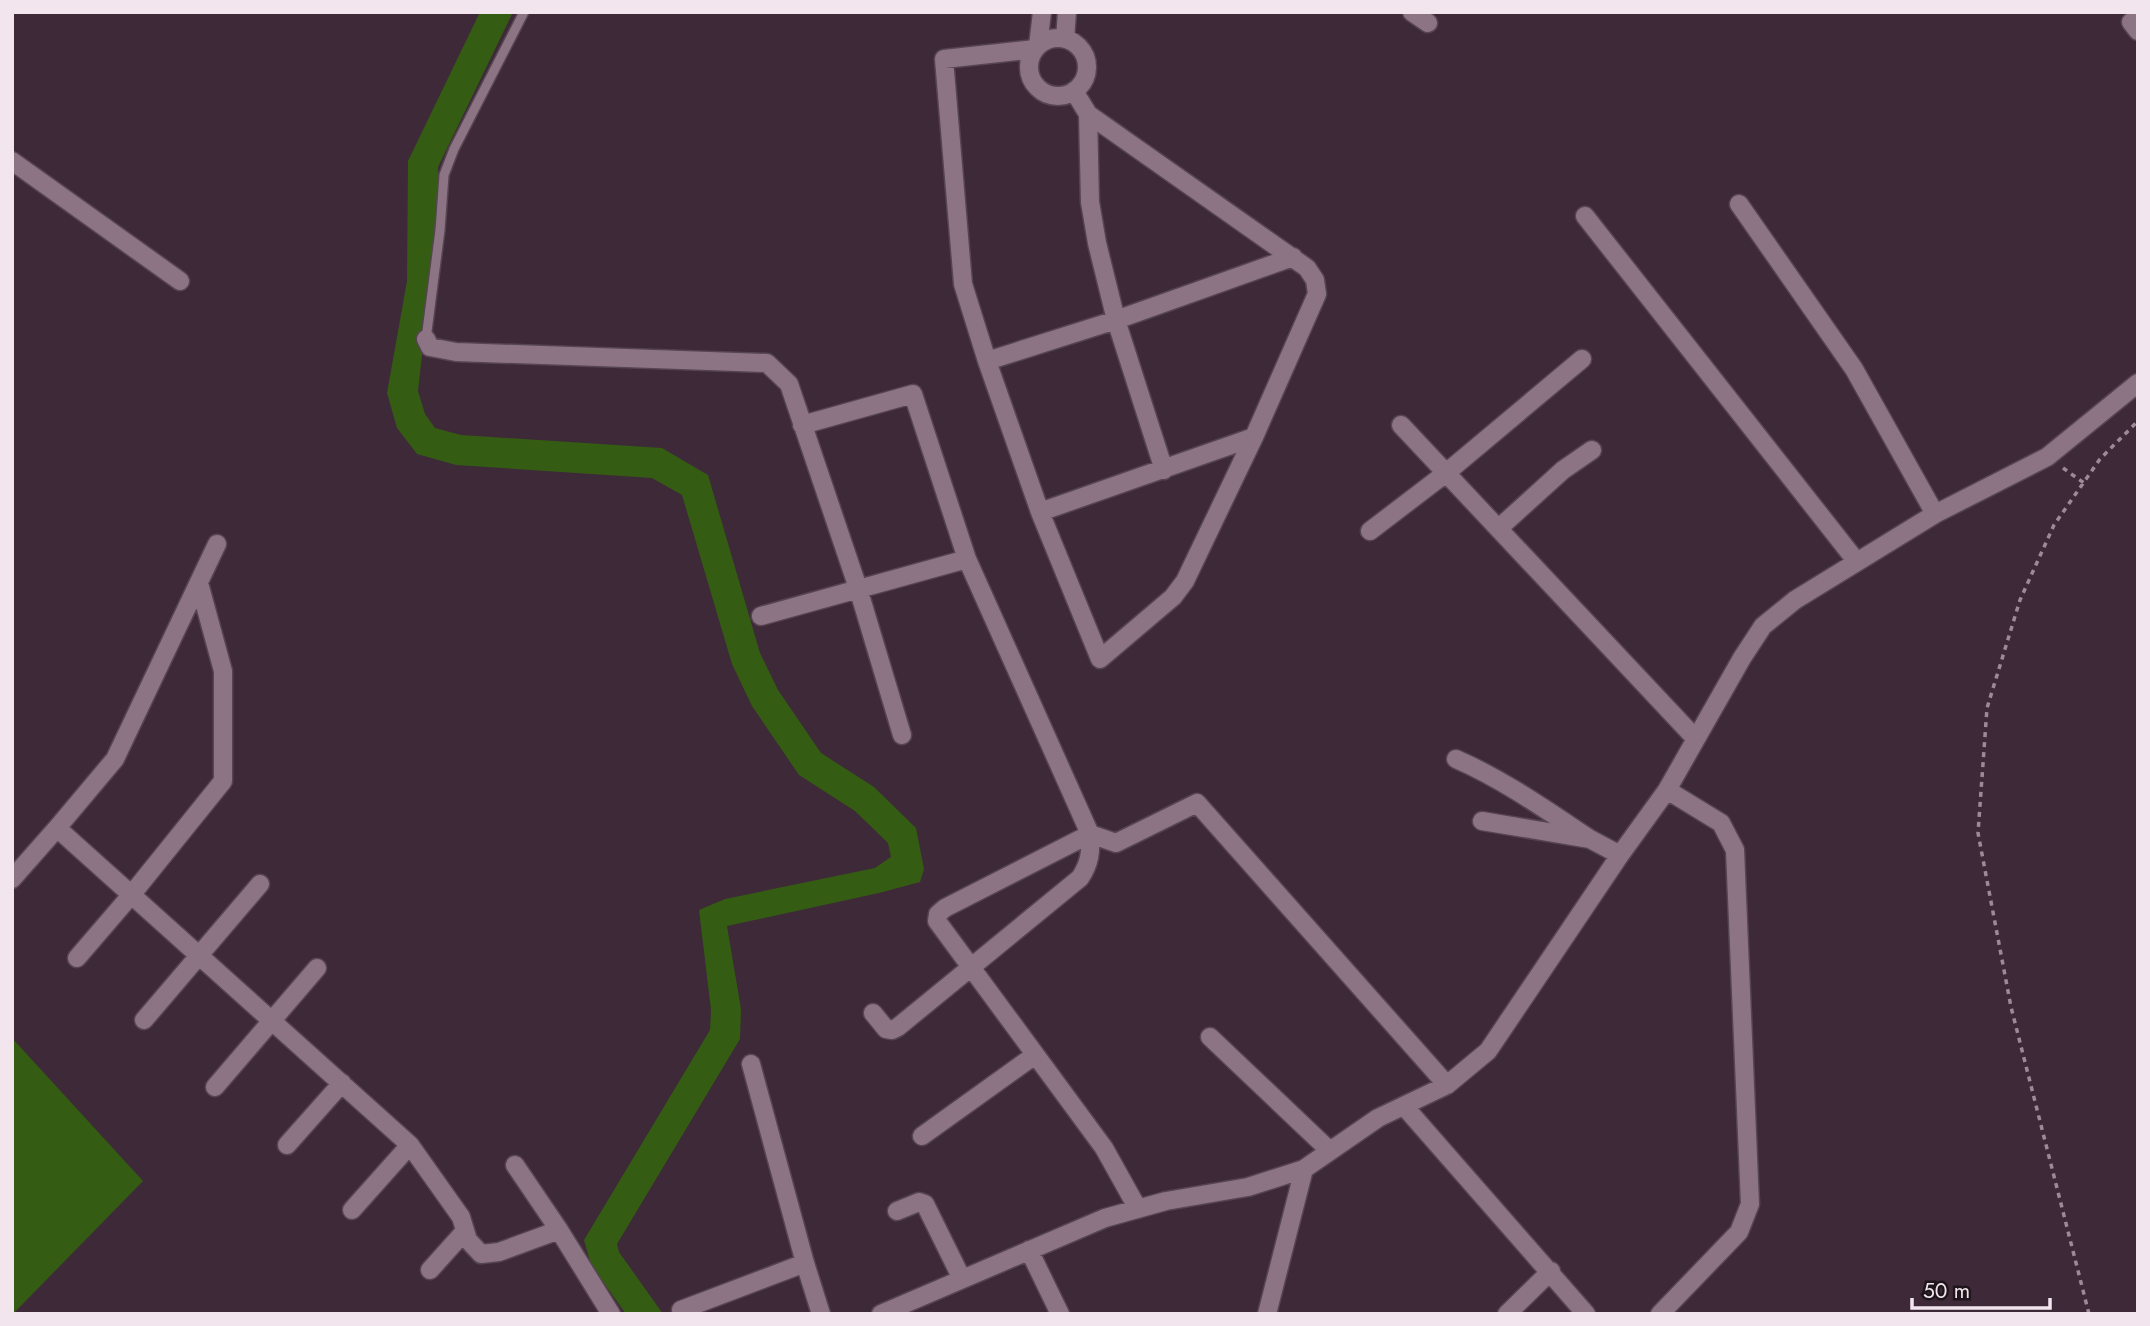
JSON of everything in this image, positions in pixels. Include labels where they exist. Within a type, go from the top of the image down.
[{"type":"street","points":[[1042,12],[1036,48],[1029,67],[1035,84],[1049,95],[1059,96],[1074,91],[1082,83],[1087,64],[1079,46],[1065,39],[1051,38],[1036,48],[944,59],[963,284],[1040,512],[1100,659],[1173,597],[1185,581],[1254,437],[1317,294],[1315,280],[1307,268],[1088,114],[1074,91]]},
{"type":"street","points":[[1065,39],[1067,12]]},
{"type":"street","points":[[1412,12],[1428,23]]},
{"type":"street","points":[[1088,114],[1090,202],[1097,243],[1116,320],[1164,470]]},
{"type":"street","points":[[12,161],[180,281]]},
{"type":"street","points":[[1739,204],[1854,369],[1936,514]]},
{"type":"street","points":[[1585,216],[1857,562]]},
{"type":"street","points":[[987,361],[1116,320],[1293,257]]},
{"type":"street","points":[[426,339],[430,347],[456,352],[767,363],[789,384],[858,588],[902,735]]},
{"type":"street","points":[[1370,530],[1446,473],[1582,359]]},
{"type":"street","points":[[881,1314],[1105,1218],[1166,1201],[1248,1187],[1304,1169],[1378,1118],[1447,1086],[1489,1051],[1620,855],[1667,790],[1763,626],[1795,600],[1936,514],[2047,457],[2138,383]]},
{"type":"street","points":[[802,425],[913,394],[967,559],[1090,834],[1091,855],[1080,878],[972,969],[898,1027],[886,1029],[873,1013]]},
{"type":"street","points":[[1401,425],[1696,738]]},
{"type":"street","points":[[1040,512],[1254,437]]},
{"type":"street","points":[[1499,528],[1563,470],[1592,450]]},
{"type":"street","points":[[12,879],[115,759],[217,544]]},
{"type":"street","points":[[761,616],[967,559]]},
{"type":"street","points":[[76,958],[132,894],[223,781],[223,671],[199,583]]},
{"type":"street","points":[[1455,759],[1490,774],[1590,839],[1620,855]]},
{"type":"street","points":[[1660,1314],[1739,1232],[1750,1204],[1735,850],[1721,823],[1667,790]]},
{"type":"street","points":[[1139,1209],[1104,1148],[937,921],[941,911],[1090,834],[1115,843],[1197,803],[1447,1086]]},
{"type":"street","points":[[1482,821],[1590,839]]},
{"type":"street","points":[[57,828],[411,1145],[461,1217],[468,1240],[481,1254],[499,1252],[559,1230]]},
{"type":"street","points":[[145,1020],[260,884]]},
{"type":"street","points":[[215,1087],[317,968]]},
{"type":"street","points":[[1210,1037],[1329,1150]]},
{"type":"street","points":[[922,1136],[1035,1055]]},
{"type":"street","points":[[751,1064],[821,1314]]},
{"type":"street","points":[[287,1145],[341,1083]]},
{"type":"street","points":[[1404,1106],[1586,1314]]},
{"type":"street","points":[[352,1210],[411,1145]]},
{"type":"street","points":[[515,1165],[611,1314]]},
{"type":"street","points":[[1267,1314],[1304,1169]]},
{"type":"street","points":[[897,1211],[919,1202],[925,1204],[962,1279]]},
{"type":"street","points":[[430,1270],[465,1231]]},
{"type":"street","points":[[1029,1250],[1059,1314]]},
{"type":"street","points":[[681,1310],[805,1263]]},
{"type":"street","points":[[1507,1314],[1551,1271]]},
{"type":"lane","points":[[426,339],[444,175],[454,149],[524,12]]},
{"type":"path","points":[[2089,1314],[2011,1007],[1978,833],[1987,708],[2020,600],[2054,526],[2100,459],[2138,421]]},
{"type":"path","points":[[2047,457],[2084,483]]},
{"type":"shaded area","points":[[480,12],[513,12],[438,167],[439,230],[430,282],[418,391],[425,414],[435,428],[461,435],[662,448],[708,475],[760,653],[778,690],[821,753],[874,787],[916,828],[924,869],[920,882],[727,926],[741,1009],[740,1039],[617,1244],[619,1252],[663,1314],[626,1314],[591,1265],[584,1240],[710,1030],[711,1010],[699,910],[725,899],[875,868],[891,857],[888,843],[855,811],[799,775],[752,706],[732,664],[682,495],[652,478],[456,465],[417,454],[397,428],[387,393],[407,281],[408,161]]},
{"type":"shaded area","points":[[12,1038],[143,1181],[13,1314],[12,1314]]}]
